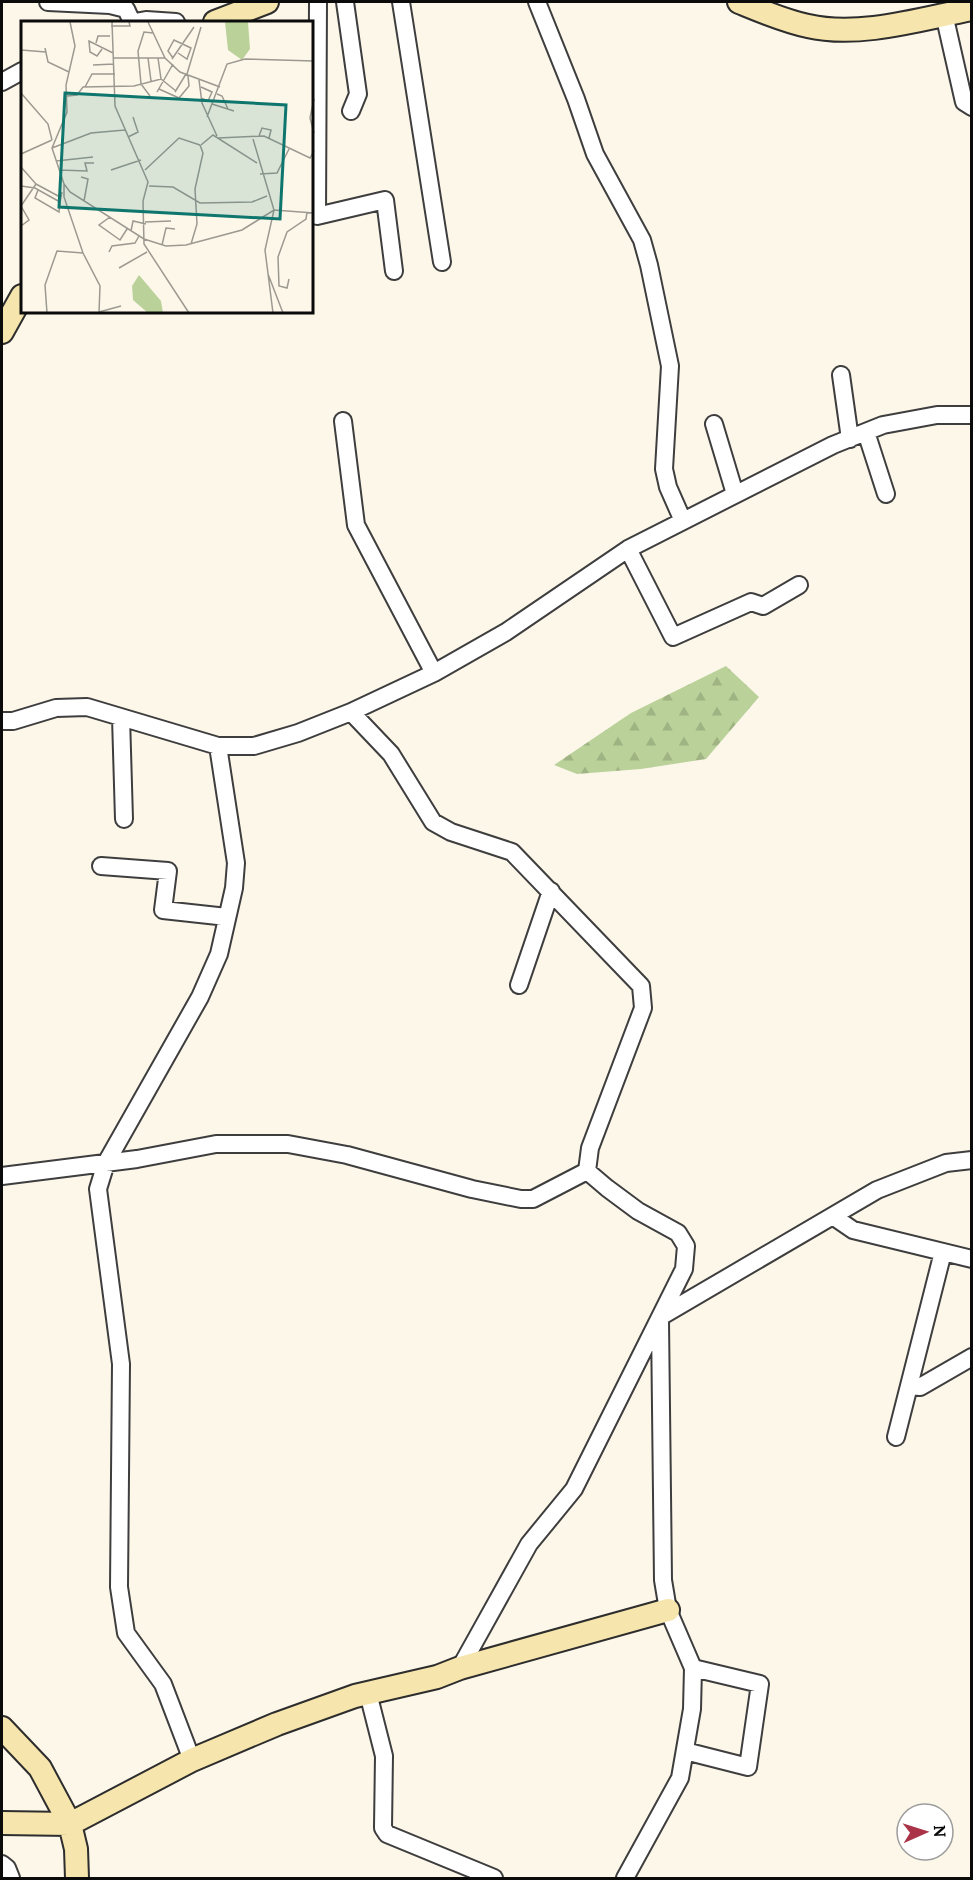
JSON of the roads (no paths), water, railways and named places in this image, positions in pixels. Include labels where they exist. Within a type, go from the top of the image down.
[{"type":"street","points":[[48,2],[110,5],[126,9],[133,21]]},
{"type":"street","points":[[218,21],[267,2]]},
{"type":"street","points":[[318,2],[317,216],[385,200],[394,271]]},
{"type":"street","points":[[345,2],[358,94],[351,111]]},
{"type":"street","points":[[401,2],[442,262]]},
{"type":"street","points":[[537,2],[576,99],[594,154],[642,240],[650,265],[670,366],[664,469],[668,487],[683,521]]},
{"type":"street","points":[[739,2],[809,27],[847,29],[882,27],[972,9]]},
{"type":"street","points":[[944,14],[964,102],[972,107]]},
{"type":"street","points":[[140,21],[161,21]]},
{"type":"street","points":[[2,82],[21,72]]},
{"type":"street","points":[[2,332],[21,299]]},
{"type":"street","points":[[841,375],[850,439]]},
{"type":"street","points":[[2,721],[13,721],[56,708],[87,707],[219,746],[254,746],[298,733],[351,712],[434,673],[506,632],[628,549],[850,439],[883,425],[937,415],[972,415]]},
{"type":"street","points":[[343,421],[356,525],[434,673]]},
{"type":"street","points":[[714,424],[735,494]]},
{"type":"street","points":[[866,432],[886,494]]},
{"type":"street","points":[[628,549],[673,637],[751,602],[764,606],[799,585]]},
{"type":"street","points":[[351,712],[391,754],[434,822],[451,832],[512,852],[641,986],[643,1008],[590,1148],[587,1171]]},
{"type":"street","points":[[121,717],[124,819]]},
{"type":"street","points":[[192,1760],[163,1684],[126,1634],[119,1587],[121,1364],[98,1189],[106,1163],[200,997],[219,954],[234,888],[236,863],[219,746]]},
{"type":"street","points":[[100,866],[168,872],[163,910],[227,916]]},
{"type":"street","points":[[519,985],[551,891]]},
{"type":"street","points":[[2,1176],[106,1163],[216,1144],[288,1144],[347,1155],[472,1189],[521,1199],[533,1198],[587,1171]]},
{"type":"street","points":[[660,1317],[878,1190],[946,1163],[972,1160]]},
{"type":"street","points":[[460,1668],[529,1545],[574,1489],[684,1269],[686,1246],[678,1233],[638,1211],[587,1171]]},
{"type":"street","points":[[834,1217],[853,1230],[972,1258]]},
{"type":"street","points":[[896,1437],[943,1252]]},
{"type":"street","points":[[625,1878],[680,1778],[692,1709],[693,1668],[668,1610],[663,1580],[660,1317]]},
{"type":"street","points":[[909,1386],[920,1387],[972,1357]]},
{"type":"street","points":[[2,1823],[70,1824],[192,1760],[277,1724],[368,1693],[437,1677],[460,1668],[668,1610]]},
{"type":"street","points":[[685,1751],[748,1767],[760,1684],[693,1668]]},
{"type":"street","points":[[368,1693],[384,1756],[383,1828],[387,1834],[494,1878]]},
{"type":"street","points":[[2,1728],[40,1768],[70,1824],[76,1849],[76,1878]]},
{"type":"street","points":[[2,1864],[7,1868],[11,1878]]}]
